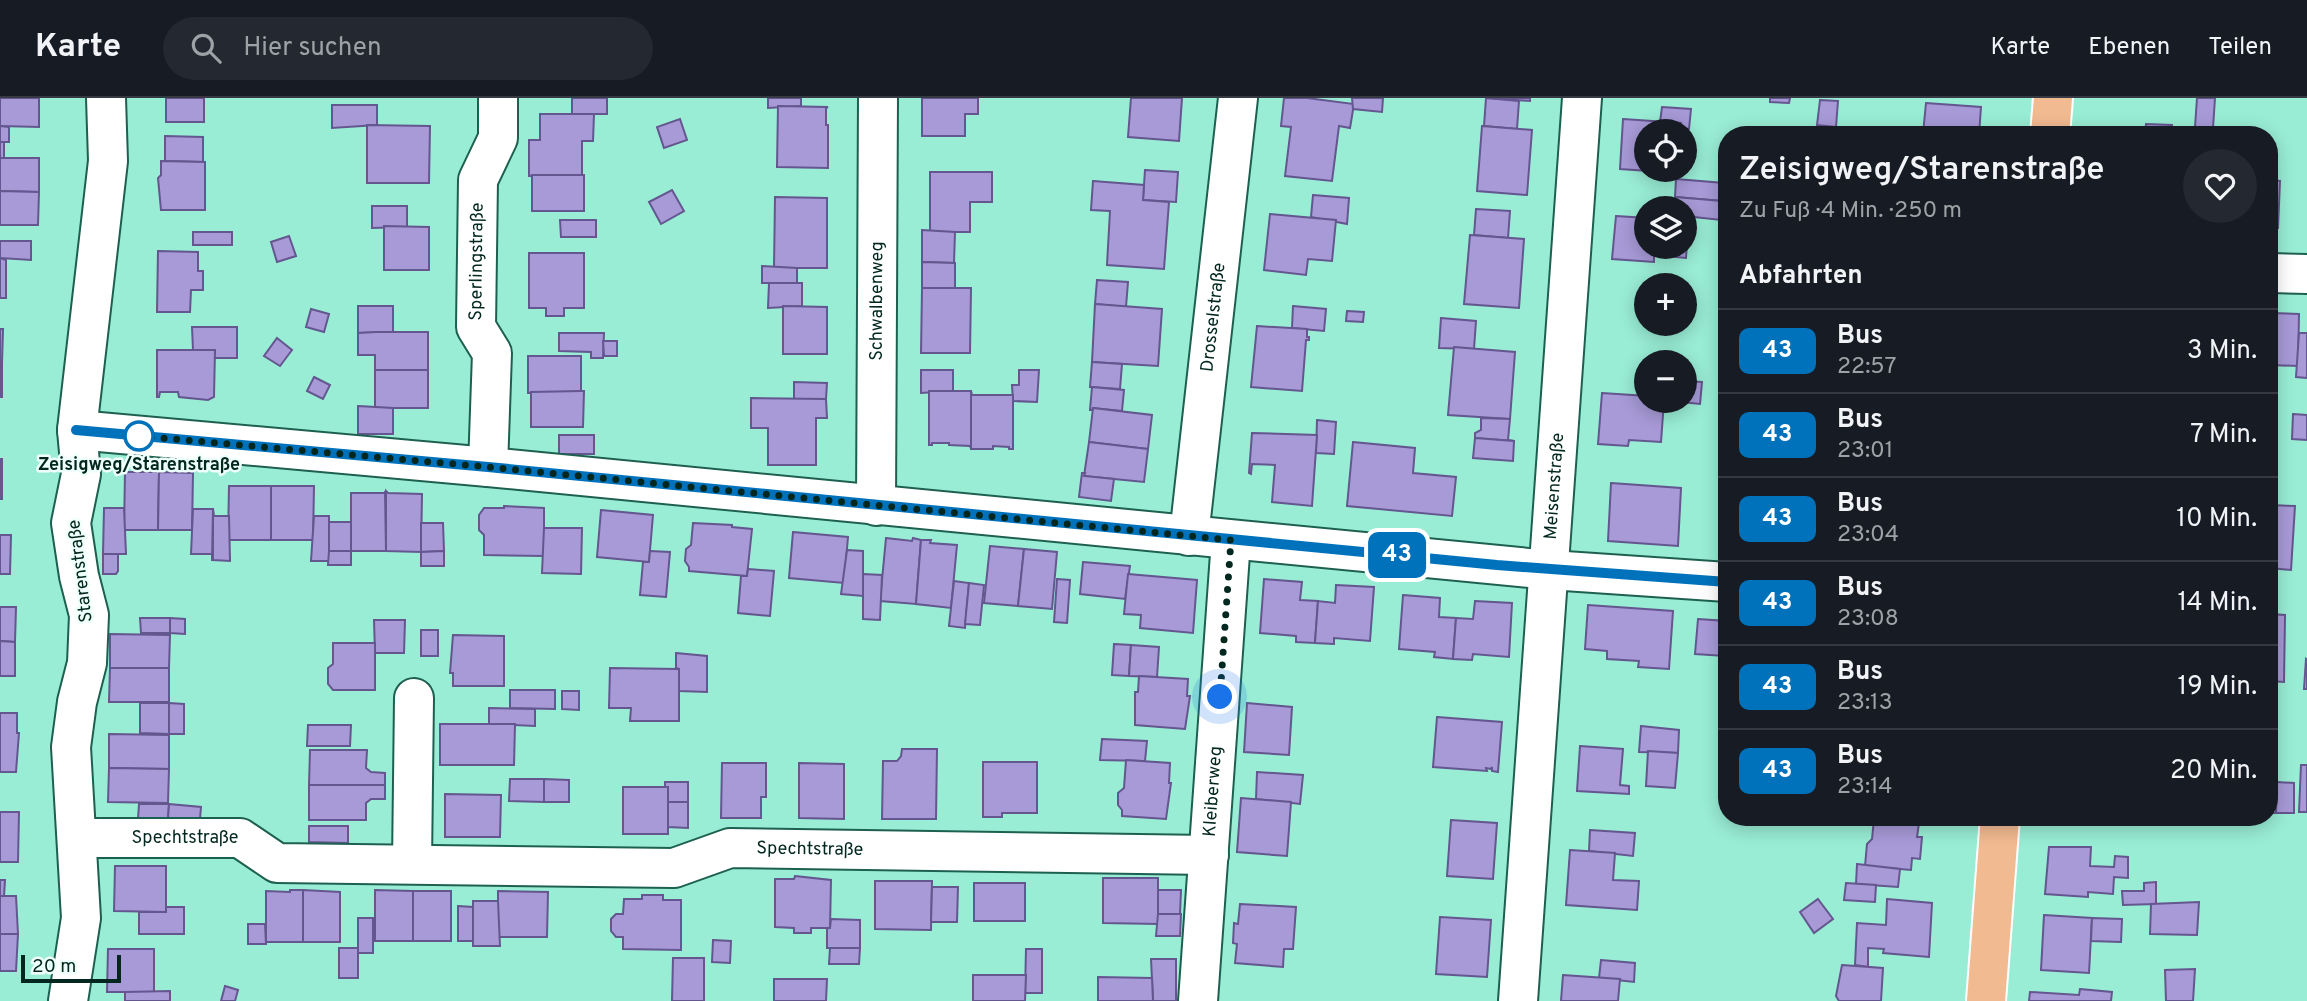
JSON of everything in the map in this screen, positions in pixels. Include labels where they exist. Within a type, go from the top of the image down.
[{"type":"main road","points":[[2051,126],[2053,98]]},
{"type":"main road","points":[[1986,1001],[1999,826]]},
{"type":"street","name":"Starenstraße","points":[[68,1001],[81,918],[71,747],[76,702],[88,663],[89,615],[79,576],[71,523],[81,474],[76,430],[108,161],[106,98]]},
{"type":"street","name":"Sperlingstraße","points":[[488,467],[492,353],[476,327],[478,180],[498,138],[498,98]]},
{"type":"street","name":"Schwalbenweg","points":[[876,506],[878,98]]},
{"type":"street","name":"Drosselstraße","points":[[1189,536],[1238,98]]},
{"type":"street","name":"Meisenstraße","points":[[1518,1001],[1582,98]]},
{"type":"street","points":[[2278,273],[2307,274]]},
{"type":"street","points":[[76,430],[488,467],[1550,570],[1718,581]]},
{"type":"street","name":"Kleiberweg","points":[[1198,1001],[1231,540]]},
{"type":"street","points":[[412,864],[414,698]]},
{"type":"street","name":"Spechtstraße","points":[[77,838],[240,838],[277,863],[674,868],[730,848],[1209,855]]},
{"type":"building","points":[[0,98],[39,98],[39,127],[0,126]]},
{"type":"building","points":[[166,98],[204,98],[204,122],[166,122]]},
{"type":"building","points":[[572,98],[607,98],[607,114],[572,114]]},
{"type":"building","points":[[768,98],[801,98],[801,106],[768,108]]},
{"type":"building","points":[[922,98],[978,98],[978,114],[965,114],[965,136],[922,136]]},
{"type":"building","points":[[1131,98],[1182,98],[1179,141],[1128,137]]},
{"type":"building","points":[[1284,98],[1354,104],[1350,128],[1339,126],[1332,181],[1285,176],[1291,127],[1281,126]]},
{"type":"building","points":[[1352,98],[1383,98],[1382,112],[1353,109]]},
{"type":"building","points":[[1486,98],[1519,101],[1517,129],[1484,126]]},
{"type":"building","points":[[1487,98],[1530,98],[1530,101]]},
{"type":"building","points":[[1770,98],[1790,98],[1789,103],[1770,102]]},
{"type":"building","points":[[2197,98],[2215,98],[2213,126],[2195,126]]},
{"type":"building","points":[[1820,100],[1838,101],[1836,126],[1817,125]]},
{"type":"building","points":[[1926,103],[1981,107],[1980,126],[1924,126]]},
{"type":"building","points":[[332,105],[377,105],[377,125],[332,128]]},
{"type":"building","points":[[778,106],[828,107],[828,168],[777,167]]},
{"type":"building","points":[[1662,107],[1691,109],[1690,119],[1660,119]]},
{"type":"building","points":[[540,114],[594,114],[593,141],[582,141],[582,176],[529,176],[529,140],[540,140]]},
{"type":"building","points":[[680,119],[687,140],[664,148],[657,127]]},
{"type":"building","points":[[1623,119],[1634,120],[1634,170],[1620,169]]},
{"type":"building","points":[[2146,124],[2172,125],[2172,126]]},
{"type":"building","points":[[367,125],[430,126],[429,183],[367,183]]},
{"type":"building","points":[[0,126],[9,127],[9,142],[0,142]]},
{"type":"building","points":[[1482,126],[1532,130],[1527,195],[1477,191]]},
{"type":"building","points":[[165,136],[203,137],[203,162],[165,161]]},
{"type":"building","points":[[0,142],[4,142],[4,158],[0,158]]},
{"type":"building","points":[[0,158],[39,158],[39,192],[0,191]]},
{"type":"building","points":[[161,161],[205,162],[205,210],[161,210],[158,178],[161,175]]},
{"type":"building","points":[[1145,170],[1178,172],[1176,202],[1143,200]]},
{"type":"building","points":[[930,172],[992,172],[992,202],[970,202],[970,232],[930,232]]},
{"type":"building","points":[[532,175],[584,175],[584,211],[532,211]]},
{"type":"building","points":[[1093,181],[1144,185],[1143,200],[1169,202],[1164,269],[1107,265],[1110,211],[1091,210]]},
{"type":"building","points":[[2278,181],[2280,181],[2278,228]]},
{"type":"building","points":[[1676,182],[1718,182],[1718,201],[1697,199],[1697,196],[1675,196]]},
{"type":"building","points":[[672,190],[684,211],[661,224],[649,202]]},
{"type":"building","points":[[0,191],[39,192],[38,225],[0,225]]},
{"type":"building","points":[[1313,195],[1349,198],[1347,224],[1311,217]]},
{"type":"building","points":[[775,197],[827,198],[827,268],[774,268]]},
{"type":"building","points":[[1697,199],[1718,201],[1718,220],[1697,217]]},
{"type":"building","points":[[372,206],[407,206],[407,227],[372,228]]},
{"type":"building","points":[[1476,209],[1510,211],[1508,238],[1474,235]]},
{"type":"building","points":[[1270,214],[1336,220],[1332,261],[1308,259],[1306,275],[1264,270]]},
{"type":"building","points":[[1616,216],[1634,217],[1634,259],[1654,259],[1654,262],[1612,259]]},
{"type":"building","points":[[560,220],[596,220],[596,237],[561,237]]},
{"type":"building","points":[[384,226],[429,227],[429,270],[384,270]]},
{"type":"building","points":[[922,230],[955,232],[954,263],[922,262]]},
{"type":"building","points":[[193,232],[232,232],[232,245],[193,245]]},
{"type":"building","points":[[1470,235],[1524,239],[1519,308],[1464,304]]},
{"type":"building","points":[[289,236],[296,256],[277,262],[271,242]]},
{"type":"building","points":[[0,241],[31,241],[31,260],[0,258]]},
{"type":"building","points":[[158,251],[198,252],[198,271],[203,271],[203,290],[191,290],[190,312],[157,312]]},
{"type":"building","points":[[529,253],[584,253],[584,308],[564,308],[564,316],[546,316],[546,308],[529,308]]},
{"type":"building","points":[[0,258],[6,260],[6,298],[0,298]]},
{"type":"building","points":[[922,262],[955,263],[955,288],[922,288]]},
{"type":"building","points":[[762,266],[797,268],[797,283],[762,283]]},
{"type":"building","points":[[1097,280],[1128,282],[1126,307],[1095,304]]},
{"type":"building","points":[[769,283],[802,283],[802,306],[768,308]]},
{"type":"building","points":[[922,288],[971,288],[970,353],[921,353]]},
{"type":"building","points":[[1095,304],[1162,309],[1158,366],[1092,362]]},
{"type":"building","points":[[358,306],[393,306],[393,332],[358,333]]},
{"type":"building","points":[[783,306],[827,307],[827,354],[783,354]]},
{"type":"building","points":[[1293,306],[1326,309],[1324,331],[1292,328]]},
{"type":"building","points":[[311,309],[329,314],[324,332],[306,327]]},
{"type":"building","points":[[1347,311],[1364,312],[1363,322],[1346,321]]},
{"type":"building","points":[[2278,313],[2299,314],[2298,366],[2278,365]]},
{"type":"building","points":[[1441,318],[1476,321],[1474,349],[1439,348]]},
{"type":"building","points":[[1257,326],[1307,329],[1309,340],[1306,340],[1302,391],[1251,387]]},
{"type":"building","points":[[192,327],[237,327],[237,358],[214,358],[215,350],[193,350]]},
{"type":"building","points":[[0,329],[3,329],[2,363],[0,363]]},
{"type":"building","points":[[428,332],[428,370],[375,370],[375,355],[358,355],[358,333]]},
{"type":"building","points":[[559,333],[604,333],[603,358],[591,358],[591,352],[559,351]]},
{"type":"building","points":[[2299,333],[2307,333],[2307,378],[2296,377]]},
{"type":"building","points":[[277,338],[292,350],[280,366],[264,356]]},
{"type":"building","points":[[603,341],[617,341],[617,356],[604,356]]},
{"type":"building","points":[[1454,347],[1515,352],[1510,419],[1448,415]]},
{"type":"building","points":[[157,350],[215,350],[214,397],[208,400],[179,397],[178,392],[160,392],[157,397]]},
{"type":"building","points":[[528,356],[581,356],[581,392],[528,393]]},
{"type":"building","points":[[1092,362],[1122,364],[1120,389],[1090,387]]},
{"type":"building","points":[[2,363],[2,397],[0,397]]},
{"type":"building","points":[[375,370],[428,370],[428,408],[375,408]]},
{"type":"building","points":[[921,370],[953,370],[953,391],[921,393]]},
{"type":"building","points":[[1019,370],[1039,370],[1037,402],[1013,401],[1012,385],[1019,385]]},
{"type":"building","points":[[314,377],[330,385],[323,399],[307,391]]},
{"type":"building","points":[[794,382],[827,383],[826,399],[794,399]]},
{"type":"building","points":[[1697,382],[1702,382],[1700,404],[1697,404]]},
{"type":"building","points":[[1092,387],[1124,390],[1122,411],[1090,410]]},
{"type":"building","points":[[584,391],[583,427],[531,427],[531,392]]},
{"type":"building","points":[[929,391],[971,391],[971,449],[970,446],[949,443],[929,445]]},
{"type":"building","points":[[971,391],[972,395],[1013,395],[1013,449],[993,446],[993,449],[971,449]]},
{"type":"building","points":[[1602,393],[1634,395],[1634,413],[1663,413],[1661,442],[1629,440],[1628,446],[1598,444]]},
{"type":"building","points":[[751,398],[826,399],[827,418],[816,418],[816,465],[768,465],[768,428],[751,428]]},
{"type":"building","points":[[358,406],[393,408],[393,434],[358,434]]},
{"type":"building","points":[[1093,408],[1152,415],[1148,449],[1089,442]]},
{"type":"building","points":[[2293,414],[2307,415],[2307,440],[2292,439]]},
{"type":"building","points":[[1481,418],[1510,419],[1508,440],[1514,441],[1475,438],[1475,433],[1481,430]]},
{"type":"building","points":[[1317,420],[1336,422],[1334,454],[1316,453]]},
{"type":"building","points":[[1252,433],[1317,435],[1312,506],[1272,502],[1275,465],[1252,464],[1251,474],[1249,473]]},
{"type":"building","points":[[559,435],[594,435],[594,454],[559,454]]},
{"type":"building","points":[[1475,438],[1514,441],[1513,461],[1473,458]]},
{"type":"building","points":[[1089,442],[1148,449],[1144,482],[1084,476]]},
{"type":"building","points":[[1353,442],[1415,448],[1413,473],[1456,477],[1452,516],[1347,506]]},
{"type":"building","points":[[2,459],[2,499],[0,499]]},
{"type":"building","points":[[125,472],[159,472],[158,530],[124,530]]},
{"type":"building","points":[[159,472],[193,473],[192,530],[158,530]]},
{"type":"building","points":[[1082,473],[1085,473],[1084,476],[1114,479],[1111,501],[1079,497]]},
{"type":"building","points":[[1611,483],[1681,488],[1678,546],[1608,541]]},
{"type":"building","points":[[229,486],[271,486],[271,540],[228,540]]},
{"type":"building","points":[[271,486],[314,486],[313,540],[271,540]]},
{"type":"building","points":[[385,491],[386,551],[351,551],[351,493]]},
{"type":"building","points":[[386,491],[422,494],[421,552],[386,551]]},
{"type":"building","points":[[2278,505],[2295,506],[2291,570],[2278,569]]},
{"type":"building","points":[[104,508],[124,508],[126,554],[103,554]]},
{"type":"building","points":[[484,508],[544,508],[544,556],[484,555],[484,535],[479,530],[479,515]]},
{"type":"building","points":[[193,509],[213,509],[212,561],[212,554],[191,554]]},
{"type":"building","points":[[213,509],[214,516],[229,516],[230,561],[213,560]]},
{"type":"building","points":[[601,510],[653,515],[649,562],[597,557]]},
{"type":"building","points":[[314,516],[329,516],[329,561],[311,561]]},
{"type":"building","points":[[329,522],[351,522],[351,551],[329,551]]},
{"type":"building","points":[[421,523],[443,523],[444,551],[421,552]]},
{"type":"building","points":[[693,523],[752,529],[747,576],[689,571],[685,561],[686,549],[691,545]]},
{"type":"building","points":[[544,528],[582,528],[581,574],[542,573]]},
{"type":"building","points":[[793,532],[848,537],[844,583],[789,578]]},
{"type":"building","points":[[0,535],[11,535],[10,574],[0,574]]},
{"type":"building","points":[[886,538],[921,540],[916,604],[880,601]]},
{"type":"building","points":[[921,540],[957,545],[951,608],[916,604]]},
{"type":"building","points":[[990,546],[1024,549],[1018,606],[984,603]]},
{"type":"building","points":[[1024,549],[1057,552],[1052,609],[1018,606]]},
{"type":"building","points":[[847,550],[863,551],[863,596],[841,594]]},
{"type":"building","points":[[329,551],[351,551],[351,565],[328,565]]},
{"type":"building","points":[[444,551],[444,566],[421,566],[421,552]]},
{"type":"building","points":[[650,551],[670,552],[666,597],[640,595],[643,562],[649,562]]},
{"type":"building","points":[[103,554],[118,554],[116,574],[103,574]]},
{"type":"building","points":[[1083,562],[1130,566],[1125,599],[1080,594]]},
{"type":"building","points":[[748,569],[774,571],[770,616],[738,613],[741,576],[747,576]]},
{"type":"building","points":[[863,574],[882,575],[880,620],[863,619]]},
{"type":"building","points":[[1128,574],[1197,580],[1193,633],[1140,628],[1141,615],[1124,614]]},
{"type":"building","points":[[1057,579],[1070,580],[1067,623],[1054,622]]},
{"type":"building","points":[[1264,579],[1302,582],[1300,600],[1318,601],[1315,643],[1296,642],[1296,636],[1260,633]]},
{"type":"building","points":[[954,581],[969,583],[965,628],[949,626]]},
{"type":"building","points":[[969,583],[984,585],[980,625],[965,624]]},
{"type":"building","points":[[1336,585],[1374,587],[1370,641],[1334,638],[1334,644],[1315,643],[1318,601],[1335,603]]},
{"type":"building","points":[[1403,595],[1440,598],[1439,617],[1456,618],[1453,659],[1434,657],[1435,652],[1399,649]]},
{"type":"building","points":[[1475,601],[1512,603],[1509,657],[1473,654],[1472,660],[1453,659],[1456,618],[1473,619]]},
{"type":"building","points":[[1588,605],[1673,611],[1669,669],[1638,667],[1639,661],[1607,659],[1607,651],[1585,649]]},
{"type":"building","points":[[0,607],[16,607],[15,642],[0,641]]},
{"type":"building","points":[[2278,615],[2285,615],[2284,682],[2278,682]]},
{"type":"building","points":[[140,618],[170,618],[170,633],[141,633]]},
{"type":"building","points":[[170,618],[185,619],[185,634],[170,633]]},
{"type":"building","points":[[1698,619],[1718,620],[1718,656],[1695,654]]},
{"type":"building","points":[[374,620],[405,620],[404,653],[375,653]]},
{"type":"building","points":[[421,630],[438,630],[438,656],[421,656]]},
{"type":"building","points":[[110,634],[170,635],[169,668],[110,668]]},
{"type":"building","points":[[453,635],[504,636],[504,686],[453,686],[453,673],[450,673]]},
{"type":"building","points":[[0,641],[15,642],[15,676],[0,676]]},
{"type":"building","points":[[333,643],[375,643],[375,690],[333,690],[328,684],[328,668],[333,664]]},
{"type":"building","points":[[1114,644],[1131,645],[1129,676],[1112,675]]},
{"type":"building","points":[[1131,645],[1159,647],[1157,677],[1129,676]]},
{"type":"building","points":[[676,653],[707,656],[707,692],[679,691]]},
{"type":"building","points":[[2306,659],[2307,689],[2304,689]]},
{"type":"building","points":[[110,668],[169,668],[169,702],[109,702]]},
{"type":"building","points":[[610,668],[679,669],[679,721],[630,721],[631,708],[609,708]]},
{"type":"building","points":[[1139,676],[1188,679],[1187,696],[1190,696],[1185,729],[1135,725],[1135,692],[1138,692]]},
{"type":"building","points":[[510,690],[555,690],[555,709],[510,708]]},
{"type":"building","points":[[562,691],[579,691],[579,710],[562,709]]},
{"type":"building","points":[[140,703],[169,703],[169,734],[140,733]]},
{"type":"building","points":[[169,703],[184,704],[184,734],[169,734]]},
{"type":"building","points":[[1247,703],[1292,707],[1289,755],[1244,752]]},
{"type":"building","points":[[489,708],[535,709],[535,726],[489,724]]},
{"type":"building","points":[[0,713],[17,713],[19,733],[16,772],[0,772]]},
{"type":"building","points":[[1437,717],[1502,722],[1498,772],[1492,771],[1492,767],[1486,768],[1487,771],[1433,767]]},
{"type":"building","points":[[440,724],[515,724],[514,765],[440,765]]},
{"type":"building","points":[[308,725],[351,725],[350,746],[307,746]]},
{"type":"building","points":[[1641,726],[1679,730],[1678,753],[1639,752]]},
{"type":"building","points":[[109,734],[169,735],[169,769],[109,768]]},
{"type":"building","points":[[1102,739],[1147,741],[1145,761],[1100,760]]},
{"type":"building","points":[[1580,746],[1623,749],[1620,785],[1629,786],[1629,794],[1577,791]]},
{"type":"building","points":[[902,749],[937,749],[936,819],[882,819],[883,761],[897,761]]},
{"type":"building","points":[[310,750],[367,750],[366,768],[371,772],[385,773],[385,785],[309,785]]},
{"type":"building","points":[[1648,751],[1678,753],[1675,788],[1646,786]]},
{"type":"building","points":[[1126,760],[1170,763],[1171,783],[1166,819],[1122,816],[1118,793],[1124,788]]},
{"type":"building","points":[[983,762],[1037,762],[1037,813],[1002,813],[1002,817],[983,817]]},
{"type":"building","points":[[722,763],[766,763],[766,797],[761,797],[761,818],[721,818]]},
{"type":"building","points":[[799,763],[844,764],[844,819],[799,818]]},
{"type":"building","points":[[2301,765],[2307,765],[2307,812],[2299,812]]},
{"type":"building","points":[[109,768],[169,769],[168,803],[108,802]]},
{"type":"building","points":[[1257,772],[1303,775],[1300,804],[1256,799]]},
{"type":"building","points":[[510,779],[544,779],[544,802],[509,801]]},
{"type":"building","points":[[544,779],[569,780],[569,802],[544,802]]},
{"type":"building","points":[[665,782],[688,782],[688,802],[668,802],[668,787],[665,787]]},
{"type":"building","points":[[2278,782],[2294,783],[2294,813],[2278,813]]},
{"type":"building","points":[[309,785],[385,785],[385,799],[371,799],[366,803],[366,820],[309,820]]},
{"type":"building","points":[[623,787],[668,787],[668,834],[623,834]]},
{"type":"building","points":[[445,794],[501,795],[500,837],[445,837]]},
{"type":"building","points":[[1241,798],[1291,802],[1287,856],[1237,852]]},
{"type":"building","points":[[668,802],[688,802],[688,828],[668,827]]},
{"type":"building","points":[[139,804],[169,804],[168,819],[138,819]]},
{"type":"building","points":[[169,804],[201,807],[200,819],[168,819]]},
{"type":"building","points":[[0,812],[19,812],[18,862],[0,862]]},
{"type":"building","points":[[1451,820],[1497,823],[1493,879],[1447,876]]},
{"type":"building","points":[[309,826],[348,826],[348,843],[309,842]]},
{"type":"building","points":[[1873,826],[1919,826],[1917,837],[1922,837],[1920,859],[1912,858],[1911,870],[1865,866],[1867,844],[1872,839]]},
{"type":"building","points":[[1590,830],[1635,833],[1633,856],[1589,851]]},
{"type":"building","points":[[2049,847],[2091,847],[2090,866],[2114,867],[2115,856],[2128,857],[2128,878],[2114,877],[2113,894],[2088,892],[2088,897],[2045,894]]},
{"type":"building","points":[[1570,850],[1615,853],[1613,880],[1639,881],[1637,910],[1566,905]]},
{"type":"building","points":[[1857,864],[1900,869],[1898,887],[1856,884]]},
{"type":"building","points":[[115,866],[166,866],[166,912],[114,911]]},
{"type":"building","points":[[795,876],[831,880],[830,928],[811,928],[811,933],[794,933],[794,928],[775,927],[775,879],[794,879]]},
{"type":"building","points":[[1103,878],[1158,878],[1158,924],[1103,923]]},
{"type":"building","points":[[0,880],[5,880],[4,896],[0,896]]},
{"type":"building","points":[[875,881],[932,881],[931,930],[875,929]]},
{"type":"building","points":[[2156,882],[2156,904],[2123,905],[2122,891],[2144,891],[2144,883]]},
{"type":"building","points":[[974,883],[1025,883],[1025,921],[974,921]]},
{"type":"building","points":[[1846,883],[1876,885],[1875,902],[1844,900]]},
{"type":"building","points":[[932,887],[958,887],[957,922],[931,922]]},
{"type":"building","points":[[303,890],[303,942],[266,942],[266,891]]},
{"type":"building","points":[[303,890],[340,892],[340,942],[303,942]]},
{"type":"building","points":[[375,890],[413,891],[413,941],[375,941]]},
{"type":"building","points":[[1158,890],[1181,890],[1180,914],[1158,914]]},
{"type":"building","points":[[413,891],[451,891],[451,941],[413,941]]},
{"type":"building","points":[[498,891],[548,892],[547,937],[498,937]]},
{"type":"building","points":[[642,895],[663,895],[663,900],[681,900],[681,950],[623,949],[623,937],[616,937],[611,931],[611,919],[616,914],[623,914],[624,899],[642,899]]},
{"type":"building","points":[[0,896],[16,896],[18,934],[0,934]]},
{"type":"building","points":[[1818,899],[1833,919],[1814,933],[1800,912]]},
{"type":"building","points":[[1887,899],[1932,903],[1929,957],[1883,953],[1884,949],[1868,948],[1868,967],[1855,965],[1857,923],[1886,925]]},
{"type":"building","points":[[473,901],[498,901],[500,946],[473,946]]},
{"type":"building","points":[[2199,902],[2197,935],[2150,934],[2151,904]]},
{"type":"building","points":[[1240,904],[1296,907],[1293,949],[1284,949],[1283,967],[1235,963],[1237,944],[1233,943],[1234,923],[1238,924]]},
{"type":"building","points":[[458,906],[473,907],[473,941],[458,941]]},
{"type":"building","points":[[166,907],[184,907],[184,934],[139,934],[139,912],[166,912]]},
{"type":"building","points":[[1158,914],[1181,914],[1180,936],[1156,936]]},
{"type":"building","points":[[2044,915],[2092,918],[2089,973],[2041,970]]},
{"type":"building","points":[[1440,917],[1491,920],[1487,977],[1436,974]]},
{"type":"building","points":[[358,918],[373,918],[373,953],[358,953]]},
{"type":"building","points":[[2092,918],[2122,919],[2121,942],[2091,941]]},
{"type":"building","points":[[831,919],[860,920],[860,948],[827,948],[827,928],[830,928]]},
{"type":"building","points":[[248,924],[265,924],[266,944],[248,944]]},
{"type":"building","points":[[0,934],[18,934],[16,971],[0,971]]},
{"type":"building","points":[[713,940],[731,941],[730,963],[712,962]]},
{"type":"building","points":[[339,948],[358,948],[358,978],[339,978]]},
{"type":"building","points":[[830,948],[860,948],[859,964],[829,964]]},
{"type":"building","points":[[108,949],[154,949],[154,992],[107,992]]},
{"type":"building","points":[[1026,949],[1042,949],[1042,993],[1025,993]]},
{"type":"building","points":[[673,958],[704,958],[704,1001],[672,1001]]},
{"type":"building","points":[[1151,959],[1176,959],[1176,1001],[1153,1001]]},
{"type":"building","points":[[1601,960],[1635,963],[1634,982],[1599,978]]},
{"type":"building","points":[[1842,965],[1883,968],[1881,1001],[1839,1001],[1836,996]]},
{"type":"building","points":[[2195,969],[2193,1001],[2166,1001],[2165,970]]},
{"type":"building","points":[[973,975],[1026,975],[1025,1001],[973,1001]]},
{"type":"building","points":[[1563,975],[1620,979],[1618,1001],[1561,1001]]},
{"type":"building","points":[[1098,977],[1152,978],[1153,1001],[1098,1001]]},
{"type":"building","points":[[774,979],[827,979],[826,1001],[774,1001]]},
{"type":"building","points":[[225,986],[238,990],[235,1001],[221,1001]]},
{"type":"building","points":[[2080,989],[2112,992],[2111,1001],[2029,1001],[2030,992],[2079,995]]},
{"type":"building","points":[[170,991],[170,1001],[125,1001],[125,992]]},
{"type":"bus line","name":"43","points":[[76,430],[488,467],[1550,570],[1718,581]]},
{"type":"place","name":"Zeisigweg/Starenstraße","points":[[139,436]]},
{"type":"route","points":[[139,436],[488,467],[1231,540],[1220,697]]}]
